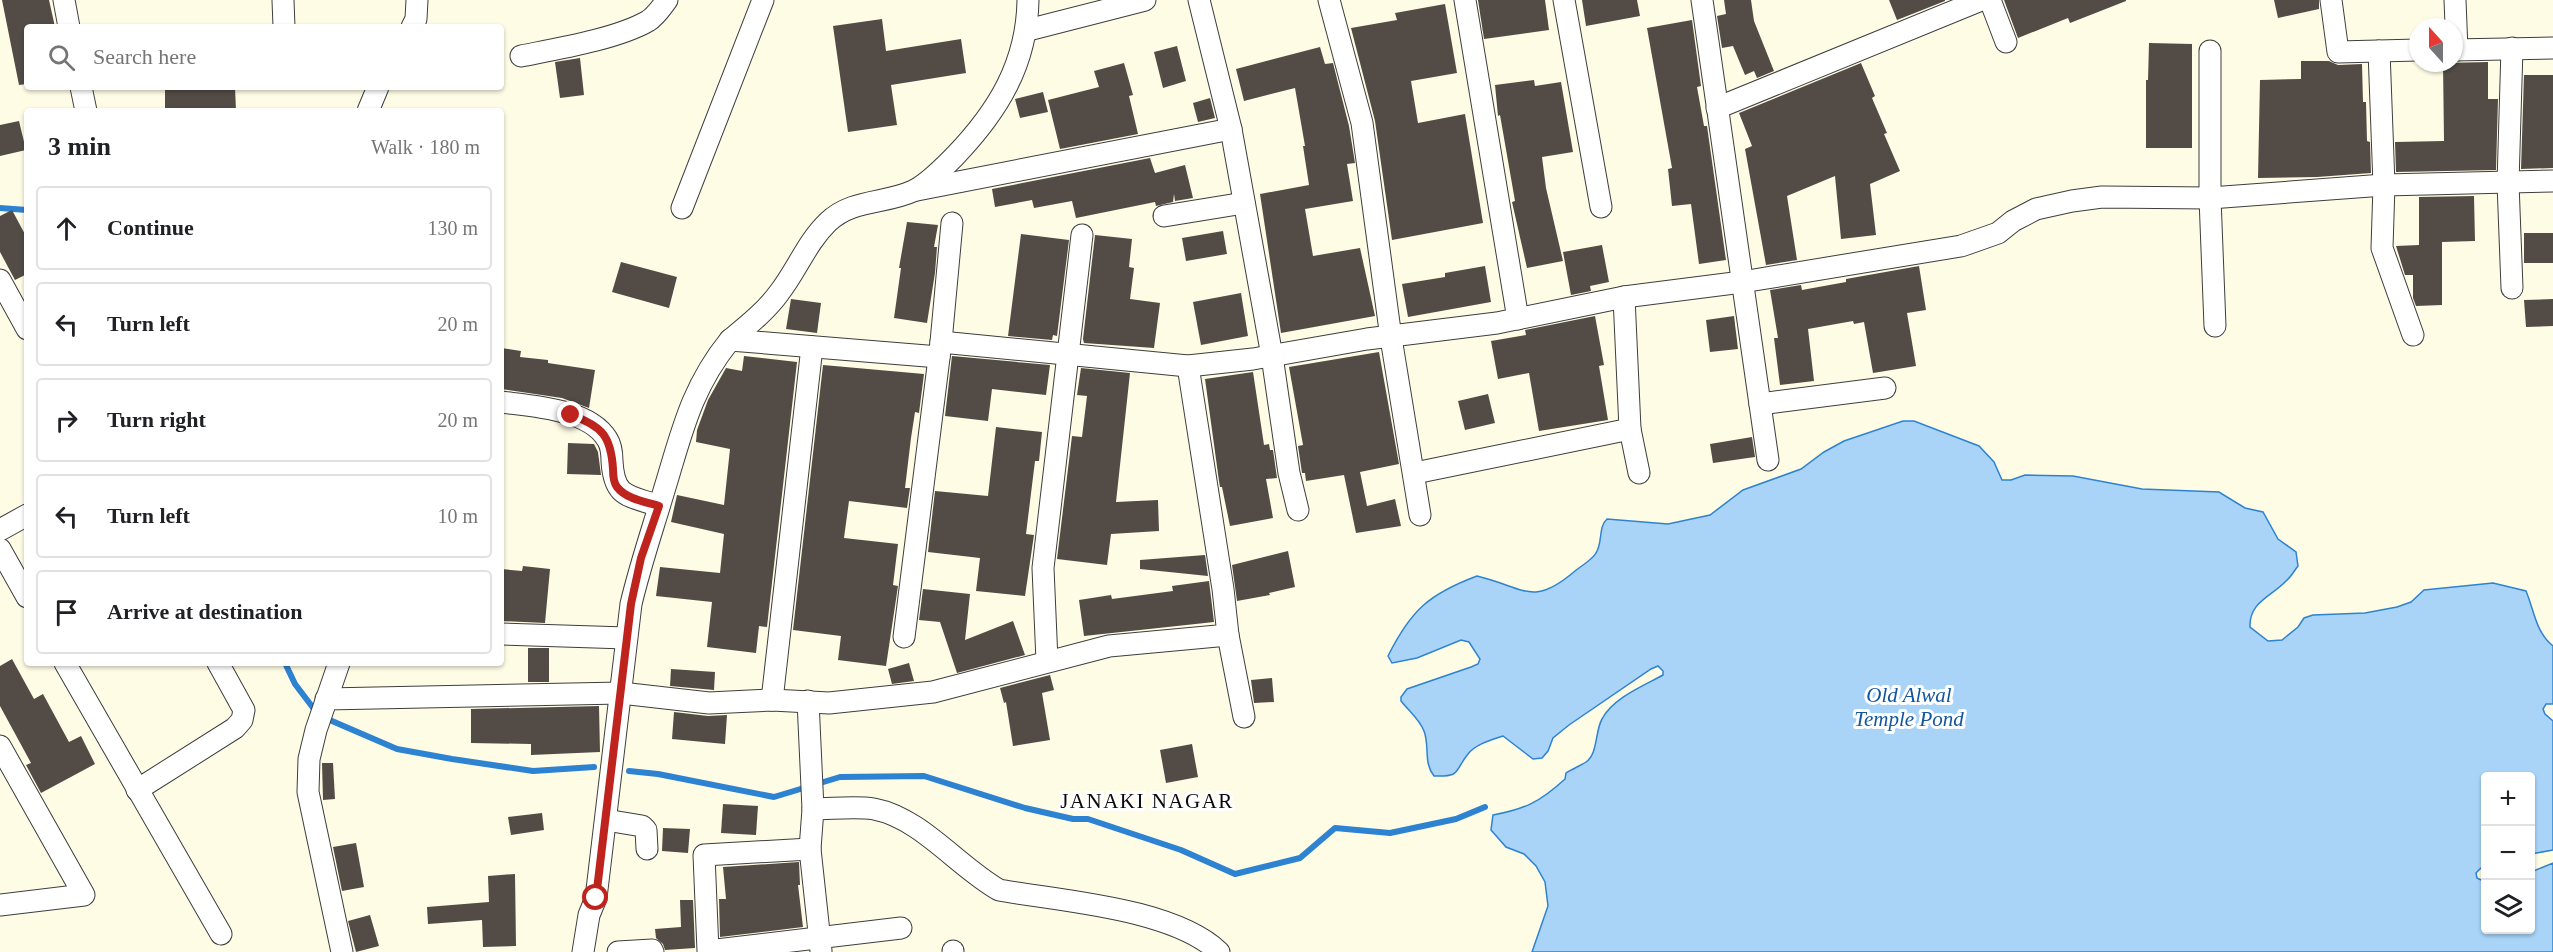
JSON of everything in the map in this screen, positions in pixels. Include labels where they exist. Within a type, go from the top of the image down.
[{"type":"street","points":[[64,0],[68,24]]},
{"type":"street","points":[[282,0],[284,24]]},
{"type":"street","points":[[414,24],[417,0]]},
{"type":"street","points":[[521,56],[574,45],[626,30],[648,21],[667,0]]},
{"type":"street","points":[[682,208],[763,0]]},
{"type":"street","points":[[913,191],[944,166],[995,110],[1012,76],[1028,30],[1028,0]]},
{"type":"street","points":[[1028,30],[1145,0]]},
{"type":"street","points":[[1199,0],[1231,129],[1272,356],[1289,473],[1298,510]]},
{"type":"street","points":[[1329,0],[1362,123],[1391,338],[1415,473],[1420,515]]},
{"type":"street","points":[[1465,0],[1518,319]]},
{"type":"street","points":[[1564,0],[1600,207]]},
{"type":"street","points":[[1702,0],[1768,460]]},
{"type":"street","points":[[1717,108],[1980,0]]},
{"type":"street","points":[[1990,0],[2006,42]]},
{"type":"street","points":[[2331,0],[2338,52],[2409,50]]},
{"type":"street","points":[[2455,0],[2455,18]]},
{"type":"street","points":[[2512,48],[2508,183],[2512,288]]},
{"type":"street","points":[[2463,50],[2553,48]]},
{"type":"street","points":[[2210,51],[2210,198],[2215,326]]},
{"type":"street","points":[[2379,51],[2384,185],[2382,248],[2413,335]]},
{"type":"street","points":[[82,90],[85,108]]},
{"type":"street","points":[[369,108],[377,90]]},
{"type":"street","points":[[583,952],[589,915],[596,898],[626,638],[641,558],[688,413],[711,363],[730,340],[780,292],[804,252],[842,211],[913,191],[1231,129]]},
{"type":"street","points":[[730,340],[812,347],[1069,354],[1188,366],[1272,356],[1367,339],[1391,338],[1518,319],[1624,297],[1742,282],[1961,246],[1998,233],[2013,221],[2036,209],[2072,201],[2102,198],[2210,198],[2384,185],[2553,181]]},
{"type":"street","points":[[1164,216],[1244,203]]},
{"type":"street","points":[[904,637],[940,349],[952,223]]},
{"type":"street","points":[[1047,661],[1043,568],[1082,235]]},
{"type":"street","points":[[0,280],[24,324]]},
{"type":"street","points":[[1624,297],[1630,429],[1639,473]]},
{"type":"street","points":[[772,700],[812,347]]},
{"type":"street","points":[[1188,366],[1223,589],[1228,635],[1244,717]]},
{"type":"street","points":[[1760,404],[1885,388]]},
{"type":"street","points":[[504,402],[551,409],[587,421],[600,429],[608,439],[616,486],[625,494],[659,506]]},
{"type":"street","points":[[1415,473],[1630,429]]},
{"type":"street","points":[[0,530],[24,517]]},
{"type":"street","points":[[0,549],[24,592]]},
{"type":"street","points":[[504,634],[626,638]]},
{"type":"street","points":[[326,699],[621,693],[709,703],[772,700],[830,703],[933,692],[1109,646],[1228,635]]},
{"type":"street","points":[[67,666],[221,934]]},
{"type":"street","points":[[137,790],[235,728],[242,720],[244,710],[220,666]]},
{"type":"street","points":[[338,666],[309,759],[308,792],[342,952]]},
{"type":"street","points":[[808,701],[812,802],[810,849],[821,945]]},
{"type":"street","points":[[0,746],[84,895],[0,905]]},
{"type":"street","points":[[812,802],[890,813],[908,822],[981,880],[999,890],[1141,915],[1188,932],[1219,952]]},
{"type":"street","points":[[606,820],[642,826],[646,830],[648,849]]},
{"type":"street","points":[[810,849],[704,855],[708,951],[821,945],[901,928]]},
{"type":"street","points":[[618,952],[652,950],[653,952]]},
{"type":"water","name":"Old Alwal Temple Pond","points":[[1903,421],[1914,421],[1979,446],[1994,462],[2002,480],[2011,480],[2025,475],[2073,476],[2142,489],[2219,492],[2245,508],[2263,512],[2278,539],[2296,552],[2298,566],[2288,579],[2262,601],[2253,612],[2250,627],[2268,641],[2282,640],[2298,627],[2304,618],[2313,615],[2365,613],[2397,607],[2411,602],[2424,590],[2493,583],[2526,591],[2539,628],[2553,646],[2553,704],[2546,704],[2543,709],[2553,721],[2553,850],[2535,853],[2535,772],[2481,772],[2481,868],[2476,873],[2477,878],[2481,880],[2481,934],[2535,934],[2535,870],[2553,863],[2553,952],[1532,952],[1548,906],[1545,882],[1536,866],[1524,854],[1506,847],[1491,830],[1493,815],[1523,807],[1540,799],[1565,779],[1566,773],[1586,762],[1593,754],[1600,724],[1607,712],[1629,693],[1663,675],[1663,671],[1658,666],[1651,669],[1569,725],[1553,738],[1548,751],[1542,758],[1533,759],[1503,736],[1475,748],[1453,774],[1434,776],[1429,765],[1424,731],[1401,701],[1401,697],[1407,689],[1471,667],[1478,664],[1480,659],[1469,642],[1461,640],[1417,658],[1392,663],[1388,656],[1396,640],[1423,606],[1434,597],[1460,583],[1477,576],[1528,592],[1548,589],[1594,556],[1598,549],[1602,526],[1607,519],[1668,524],[1710,515],[1743,490],[1801,469],[1844,441]]},
{"type":"building","points":[[2,0],[49,0],[54,24],[24,24],[24,84],[19,85]]},
{"type":"building","points":[[1478,0],[1545,0],[1549,30],[1484,39]]},
{"type":"building","points":[[1582,0],[1637,0],[1640,16],[1586,26]]},
{"type":"building","points":[[1724,0],[1751,0],[1754,21],[1774,71],[1757,78],[1754,71],[1745,75],[1733,46],[1722,48],[1717,16],[1726,14]]},
{"type":"building","points":[[1889,0],[1945,0],[1945,1],[1897,20]]},
{"type":"building","points":[[2004,0],[2126,1],[2070,23],[2068,18],[2018,38]]},
{"type":"building","points":[[2274,0],[2319,0],[2319,9],[2278,18]]},
{"type":"building","points":[[1445,4],[1457,73],[1411,81],[1418,123],[1465,114],[1483,223],[1392,240],[1375,121],[1351,28],[1397,20],[1395,13]]},
{"type":"building","points":[[882,19],[886,51],[961,39],[966,73],[891,85],[897,125],[848,132],[833,26]]},
{"type":"building","points":[[1692,20],[1701,86],[1697,87],[1704,126],[1707,126],[1726,260],[1699,264],[1691,204],[1672,206],[1668,169],[1672,168],[1647,28]]},
{"type":"building","points":[[2149,43],[2192,44],[2192,148],[2146,148],[2146,80],[2148,80]]},
{"type":"building","points":[[1177,46],[1186,81],[1163,88],[1154,52]]},
{"type":"building","points":[[1320,47],[1325,64],[1333,63],[1349,126],[1355,163],[1347,164],[1353,201],[1305,209],[1313,256],[1360,248],[1375,316],[1281,333],[1260,194],[1309,185],[1303,146],[1305,146],[1295,88],[1244,101],[1236,69]]},
{"type":"building","points":[[580,58],[584,95],[560,98],[555,62]]},
{"type":"building","points":[[2301,61],[2329,61],[2338,65],[2362,64],[2363,102],[2366,102],[2371,173],[2258,178],[2260,80],[2301,79]]},
{"type":"building","points":[[2488,62],[2488,99],[2498,99],[2496,170],[2396,172],[2395,142],[2444,141],[2443,72],[2463,72],[2463,63]]},
{"type":"building","points":[[1124,63],[1133,95],[1129,96],[1138,134],[1060,149],[1048,100],[1099,87],[1094,71]]},
{"type":"building","points":[[1861,63],[1875,96],[1872,98],[1887,133],[1884,134],[1900,171],[1870,184],[1876,235],[1841,239],[1835,176],[1787,196],[1797,260],[1766,265],[1745,149],[1752,146],[1739,113]]},
{"type":"building","points":[[2524,75],[2553,75],[2553,168],[2521,169]]},
{"type":"building","points":[[1534,80],[1535,86],[1561,82],[1573,152],[1542,157],[1546,188],[1563,261],[1527,268],[1512,202],[1515,201],[1500,115],[1498,116],[1495,85]]},
{"type":"building","points":[[165,90],[235,90],[236,108],[165,108]]},
{"type":"building","points":[[1043,92],[1048,112],[1020,118],[1015,99]]},
{"type":"building","points":[[1210,98],[1215,118],[1198,122],[1193,103]]},
{"type":"building","points":[[19,121],[24,150],[0,156],[0,125]]},
{"type":"building","points":[[1150,158],[1155,173],[1185,165],[1193,198],[1175,201],[1174,194],[1173,202],[1156,206],[1155,202],[1076,218],[1072,201],[1034,208],[1032,200],[995,207],[992,189]]},
{"type":"building","points":[[2474,196],[2475,241],[2442,242],[2442,305],[2416,306],[2413,298],[2413,275],[2405,275],[2396,246],[2419,245],[2419,197]]},
{"type":"building","points":[[12,210],[24,232],[24,276],[15,280],[0,252],[0,216]]},
{"type":"building","points":[[907,222],[938,225],[934,247],[937,247],[935,273],[927,323],[894,318]]},
{"type":"building","points":[[1223,231],[1227,254],[1186,261],[1182,238]]},
{"type":"building","points":[[2524,233],[2553,233],[2553,263],[2524,263]]},
{"type":"building","points":[[1021,234],[1069,240],[1057,336],[1053,335],[1052,340],[1008,336]]},
{"type":"building","points":[[1095,235],[1132,239],[1129,267],[1134,268],[1130,299],[1160,303],[1154,348],[1084,343]]},
{"type":"building","points":[[1602,245],[1609,282],[1590,286],[1591,291],[1571,295],[1563,252]]},
{"type":"building","points":[[621,262],[677,277],[669,308],[612,292]]},
{"type":"building","points":[[1485,266],[1491,302],[1408,317],[1402,284],[1445,277],[1445,273]]},
{"type":"building","points":[[1919,266],[1926,310],[1907,313],[1916,366],[1873,373],[1864,322],[1854,324],[1853,321],[1808,329],[1814,381],[1780,385],[1774,338],[1778,338],[1770,290],[1801,285],[1802,290],[1846,282],[1846,279]]},
{"type":"building","points":[[1241,293],[1248,336],[1201,345],[1193,302]]},
{"type":"building","points":[[791,299],[821,303],[817,333],[786,329]]},
{"type":"building","points":[[2553,299],[2553,326],[2526,327],[2524,300]]},
{"type":"building","points":[[1595,316],[1604,365],[1599,366],[1608,420],[1539,431],[1529,373],[1498,379],[1491,341],[1526,335],[1525,330]]},
{"type":"building","points":[[1734,316],[1738,349],[1710,352],[1706,320]]},
{"type":"building","points":[[504,348],[521,351],[520,357],[548,360],[548,363],[595,370],[589,408],[562,398],[504,389]]},
{"type":"building","points":[[1379,352],[1399,464],[1360,472],[1367,506],[1395,499],[1401,526],[1356,533],[1344,475],[1306,481],[1305,473],[1302,473],[1298,446],[1303,445],[1289,367]]},
{"type":"building","points":[[744,356],[797,362],[767,627],[759,626],[756,653],[707,647],[712,602],[656,596],[660,567],[720,573],[724,534],[671,522],[677,495],[724,505],[730,449],[696,442],[697,430],[708,400],[726,368],[742,371]]},
{"type":"building","points":[[952,356],[1050,365],[1046,395],[992,389],[988,421],[945,416]]},
{"type":"building","points":[[823,365],[924,374],[919,413],[915,412],[911,438],[905,488],[910,488],[907,508],[849,501],[844,538],[898,544],[893,585],[898,586],[886,666],[838,660],[841,636],[793,630]]},
{"type":"building","points":[[1081,368],[1130,373],[1116,502],[1158,500],[1159,531],[1111,534],[1107,565],[1057,559],[1072,436],[1082,437],[1087,396],[1077,395]]},
{"type":"building","points":[[1253,372],[1264,445],[1269,444],[1270,450],[1273,450],[1277,478],[1266,479],[1273,518],[1230,526],[1222,487],[1220,487],[1205,379]]},
{"type":"building","points":[[1488,394],[1495,423],[1465,430],[1458,401]]},
{"type":"building","points":[[996,427],[1042,432],[1039,461],[1035,461],[1026,534],[1034,535],[1025,596],[976,591],[980,558],[928,552],[935,491],[988,496]]},
{"type":"building","points":[[1752,437],[1755,457],[1713,463],[1710,444]]},
{"type":"building","points":[[568,443],[594,444],[598,452],[601,475],[567,474]]},
{"type":"building","points":[[1288,551],[1295,587],[1269,593],[1270,595],[1237,601],[1232,565]]},
{"type":"building","points":[[1205,555],[1208,576],[1140,569],[1140,560]]},
{"type":"building","points":[[523,566],[550,569],[545,623],[504,621],[504,569],[522,571]]},
{"type":"building","points":[[1209,581],[1214,622],[1084,636],[1079,600],[1111,595],[1112,599],[1173,591],[1172,586]]},
{"type":"building","points":[[923,589],[970,594],[965,640],[1013,621],[1025,655],[957,673],[940,622],[919,620]]},
{"type":"building","points":[[528,648],[549,648],[549,682],[528,682]]},
{"type":"building","points":[[12,659],[34,699],[43,694],[69,742],[81,736],[95,764],[41,793],[26,765],[31,763],[0,706],[0,666]]},
{"type":"building","points":[[909,663],[914,681],[892,684],[888,669]]},
{"type":"building","points":[[671,669],[715,672],[714,690],[670,686]]},
{"type":"building","points":[[1050,675],[1054,690],[1042,693],[1050,740],[1013,746],[1006,702],[1004,703],[1000,688]]},
{"type":"building","points":[[1272,678],[1274,702],[1254,703],[1251,680]]},
{"type":"building","points":[[599,706],[600,752],[531,755],[531,744],[471,743],[471,709]]},
{"type":"building","points":[[674,712],[708,716],[727,715],[725,744],[672,739]]},
{"type":"building","points":[[1192,744],[1198,777],[1166,783],[1160,750]]},
{"type":"building","points":[[322,763],[333,763],[335,799],[323,800]]},
{"type":"building","points":[[723,804],[758,806],[756,835],[721,833]]},
{"type":"building","points":[[542,813],[544,830],[511,835],[508,817]]},
{"type":"building","points":[[663,828],[690,829],[688,853],[662,851]]},
{"type":"building","points":[[356,843],[364,887],[342,891],[333,847]]},
{"type":"building","points":[[799,862],[800,885],[798,885],[803,927],[720,937],[719,899],[726,899],[723,867]]},
{"type":"building","points":[[515,874],[516,946],[483,947],[482,920],[428,924],[427,907],[489,902],[488,876]]},
{"type":"building","points":[[680,900],[693,900],[695,948],[665,950],[663,944],[656,938],[655,929],[681,927]]},
{"type":"building","points":[[370,915],[379,946],[356,952],[348,921]]},
{"type":"waterway","points":[[0,208],[24,210]]},
{"type":"waterway","points":[[286,666],[295,684],[317,713]]},
{"type":"waterway","points":[[325,718],[397,749],[533,771],[594,767]]},
{"type":"waterway","points":[[629,771],[658,774],[774,797],[840,777],[924,776],[1025,808],[1073,819],[1088,819],[1181,850],[1235,874],[1300,858],[1335,828],[1390,833],[1456,819],[1485,807]]},
{"type":"district","name":"JANAKI NAGAR","points":[[1147,801]]},
{"type":"route","points":[[571,415],[600,429],[608,439],[616,486],[625,494],[659,506],[641,558],[631,604],[596,898]]}]
